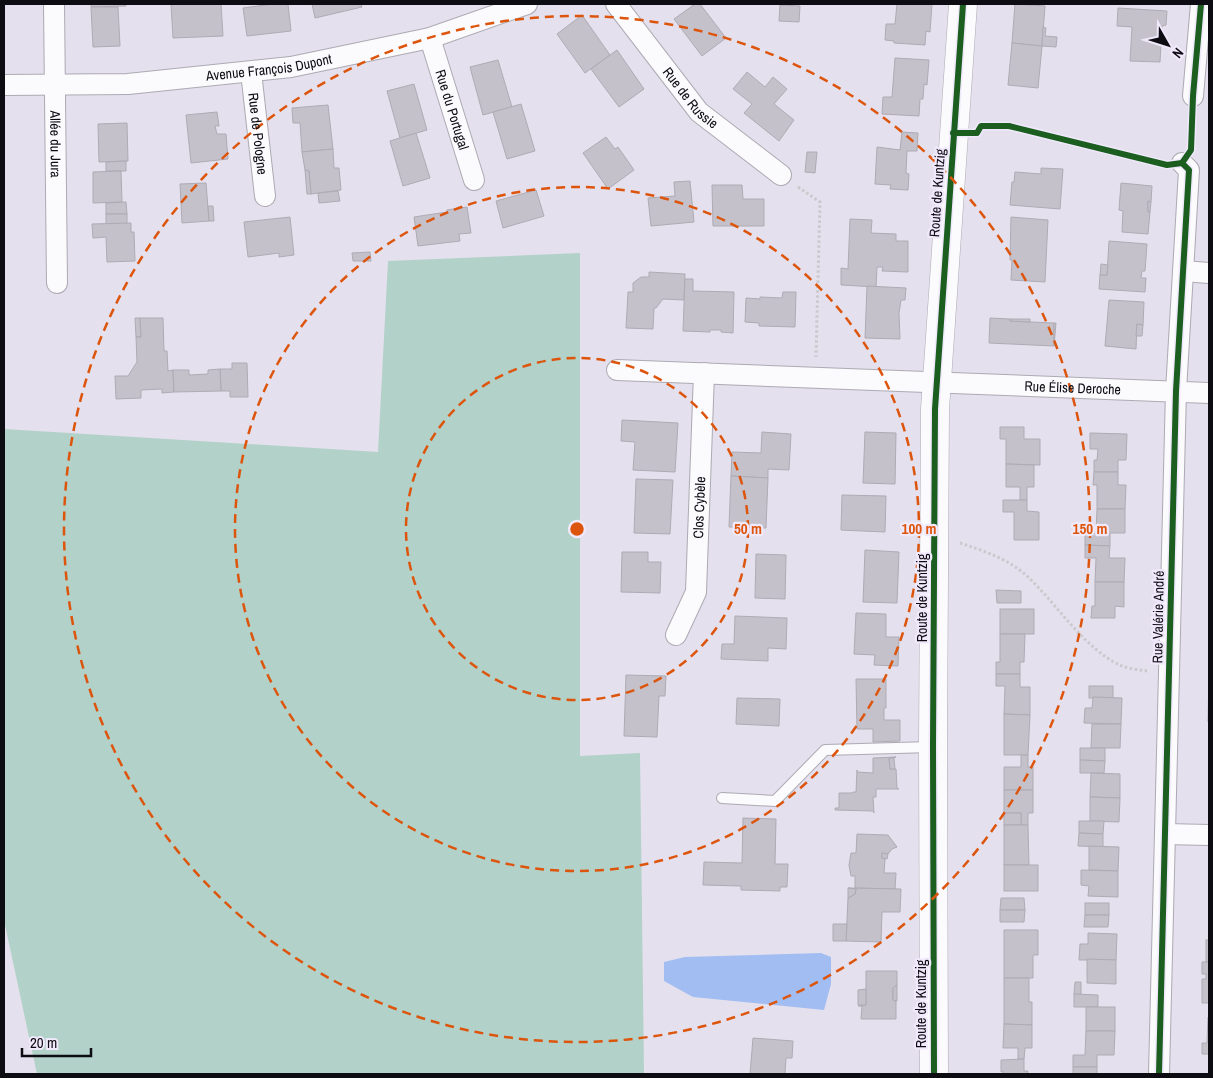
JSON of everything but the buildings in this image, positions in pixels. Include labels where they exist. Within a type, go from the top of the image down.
[{"type":"street","name":"Allée du Jura","points":[[54,4],[57,283]]},
{"type":"street","name":"Avenue François Dupont","points":[[4,85],[56,83],[128,84],[291,67],[430,38],[482,12],[527,4]]},
{"type":"street","name":"Rue de Russie","points":[[616,4],[699,112],[782,175]]},
{"type":"street","name":"Route de Kuntzig","points":[[934,1074],[933,746],[937,382],[962,4]]},
{"type":"street","points":[[1193,96],[1201,4]]},
{"type":"street","name":"Rue du Portugal","points":[[430,38],[474,180]]},
{"type":"street","name":"Rue de Pologne","points":[[251,72],[265,196]]},
{"type":"street","name":"Rue Valérie André","points":[[1159,1074],[1176,392],[1189,170],[1182,163]]},
{"type":"street","points":[[1183,271],[1209,273]]},
{"type":"street","points":[[617,370],[937,382]]},
{"type":"street","name":"Clos Cybèle","points":[[676,635],[696,592],[704,373]]},
{"type":"street","name":"Rue Élise Deroche","points":[[937,382],[1209,393]]},
{"type":"street","points":[[1165,834],[1209,835]]},
{"type":"lane","points":[[722,798],[775,801],[824,750],[933,746]]},
{"type":"path","points":[[782,175],[820,202],[816,377]]},
{"type":"path","points":[[935,535],[985,551],[1020,571],[1043,592],[1088,641],[1122,666],[1169,674]]},
{"type":"green space","points":[[580,253],[580,756],[640,753],[644,1074],[37,1074],[4,920],[4,429],[378,452],[388,261]]},
{"type":"water","points":[[821,953],[831,957],[831,984],[824,1010],[693,997],[664,981],[664,962],[685,957]]},
{"type":"cycle path","points":[[934,1074],[935,409],[963,4]]},
{"type":"cycle path","points":[[953,133],[977,133],[981,126],[1009,126],[1167,165],[1182,163],[1191,150],[1193,96],[1201,4]]},
{"type":"cycle path","points":[[1159,1074],[1176,391],[1189,170],[1182,163]]}]
